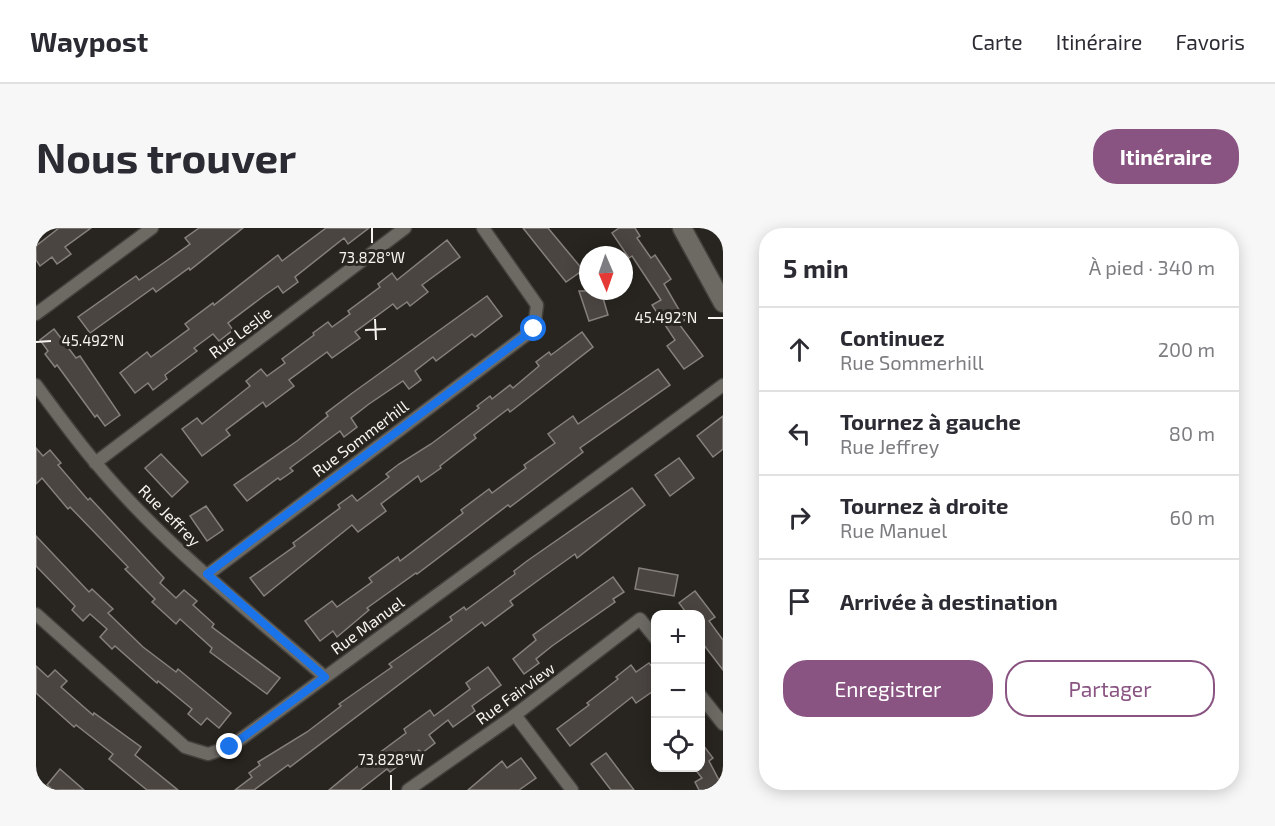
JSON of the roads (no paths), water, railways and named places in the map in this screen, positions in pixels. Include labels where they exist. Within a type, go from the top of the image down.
[{"type":"street","points":[[36,314],[152,228]]},
{"type":"street","name":"Rue Leslie","points":[[95,463],[405,228]]},
{"type":"street","name":"Rue Sommerhill","points":[[207,574],[534,329],[537,305],[483,228]]},
{"type":"street","points":[[682,228],[723,303]]},
{"type":"street","name":"Rue Manuel","points":[[36,614],[185,747],[208,754],[230,747],[723,385]]},
{"type":"street","name":"Rue Jeffrey","points":[[36,386],[95,463],[207,574],[325,677]]},
{"type":"street","name":"Rue Fairview","points":[[408,790],[515,715],[640,619],[651,633]]},
{"type":"street","points":[[705,701],[723,724]]},
{"type":"street","points":[[515,715],[572,790]]}]
